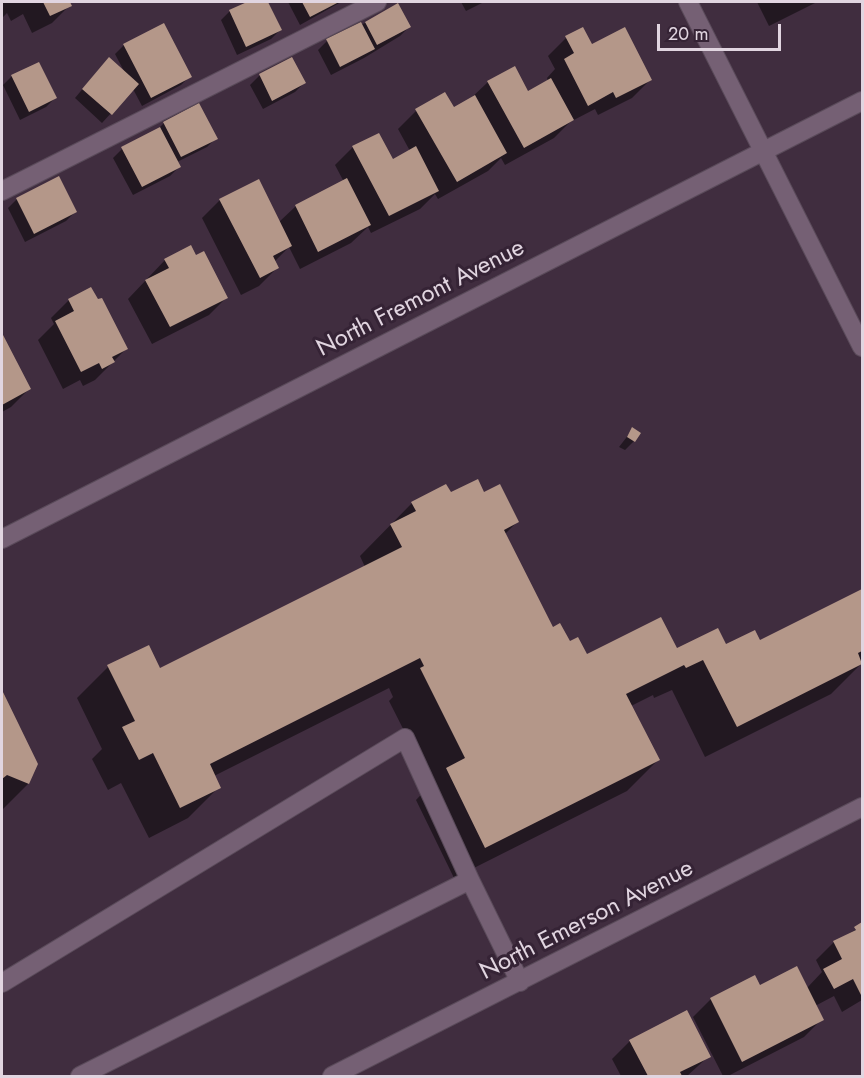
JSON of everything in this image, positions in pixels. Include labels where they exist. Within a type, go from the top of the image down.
[{"type":"street","points":[[2,191],[377,2]]},
{"type":"street","points":[[688,2],[862,347]]},
{"type":"street","name":"North Fremont Avenue","points":[[2,539],[862,101]]},
{"type":"street","points":[[2,983],[405,738],[520,982]]},
{"type":"street","name":"North Emerson Avenue","points":[[332,1077],[862,807]]},
{"type":"street","points":[[80,1077],[470,880]]},
{"type":"building","points":[[43,2],[70,2],[72,6],[50,16]]},
{"type":"building","points":[[247,2],[268,2],[282,30],[246,47],[229,10]]},
{"type":"building","points":[[302,2],[339,2],[310,17]]},
{"type":"building","points":[[398,3],[411,27],[377,45],[365,22]]},
{"type":"building","points":[[361,22],[375,49],[340,67],[326,39]]},
{"type":"building","points":[[164,23],[192,77],[151,98],[123,44]]},
{"type":"building","points":[[583,27],[592,44],[625,27],[652,80],[616,98],[613,92],[588,106],[564,59],[574,53],[565,36]]},
{"type":"building","points":[[109,57],[139,84],[112,115],[82,89]]},
{"type":"building","points":[[292,57],[306,83],[272,101],[259,74]]},
{"type":"building","points":[[39,62],[57,98],[29,112],[11,75]]},
{"type":"building","points":[[515,66],[528,91],[551,78],[574,120],[524,148],[487,81]]},
{"type":"building","points":[[445,92],[454,107],[475,95],[507,153],[457,182],[415,109]]},
{"type":"building","points":[[199,103],[218,139],[181,157],[163,122]]},
{"type":"building","points":[[160,127],[181,167],[142,187],[121,147]]},
{"type":"building","points":[[379,133],[393,159],[416,146],[439,191],[389,216],[352,146]]},
{"type":"building","points":[[59,176],[77,212],[34,234],[16,198]]},
{"type":"building","points":[[347,178],[371,225],[318,252],[295,205]]},
{"type":"building","points":[[259,179],[292,246],[273,256],[279,268],[260,278],[219,199]]},
{"type":"building","points":[[191,245],[196,255],[204,251],[228,298],[170,327],[145,280],[169,268],[164,259]]},
{"type":"building","points":[[91,287],[98,299],[102,298],[128,349],[112,357],[115,362],[102,369],[99,363],[81,372],[55,321],[74,311],[68,299]]},
{"type":"building","points":[[2,333],[31,389],[2,405]]},
{"type":"building","points":[[632,427],[641,433],[635,442],[627,437]]},
{"type":"building","points":[[478,479],[484,492],[500,484],[519,522],[504,530],[553,627],[560,623],[570,641],[578,637],[587,654],[661,617],[677,648],[718,628],[726,644],[755,630],[760,640],[862,589],[862,651],[858,653],[862,664],[737,727],[703,660],[686,668],[684,665],[626,694],[660,760],[485,848],[446,768],[465,758],[420,668],[424,666],[420,658],[210,764],[221,788],[180,808],[153,753],[139,760],[122,727],[135,721],[107,665],[149,645],[160,668],[402,547],[390,524],[416,511],[411,502],[446,484],[451,492]]},
{"type":"building","points":[[2,690],[38,764],[29,784],[7,775],[2,779]]},
{"type":"building","points":[[862,922],[861,995],[853,979],[834,989],[823,969],[842,959],[833,941],[856,930],[854,927]]},
{"type":"building","points":[[797,966],[824,1020],[742,1062],[710,998],[755,975],[760,985]]},
{"type":"building","points":[[687,1010],[711,1057],[680,1072],[682,1076],[648,1076],[629,1040]]}]
